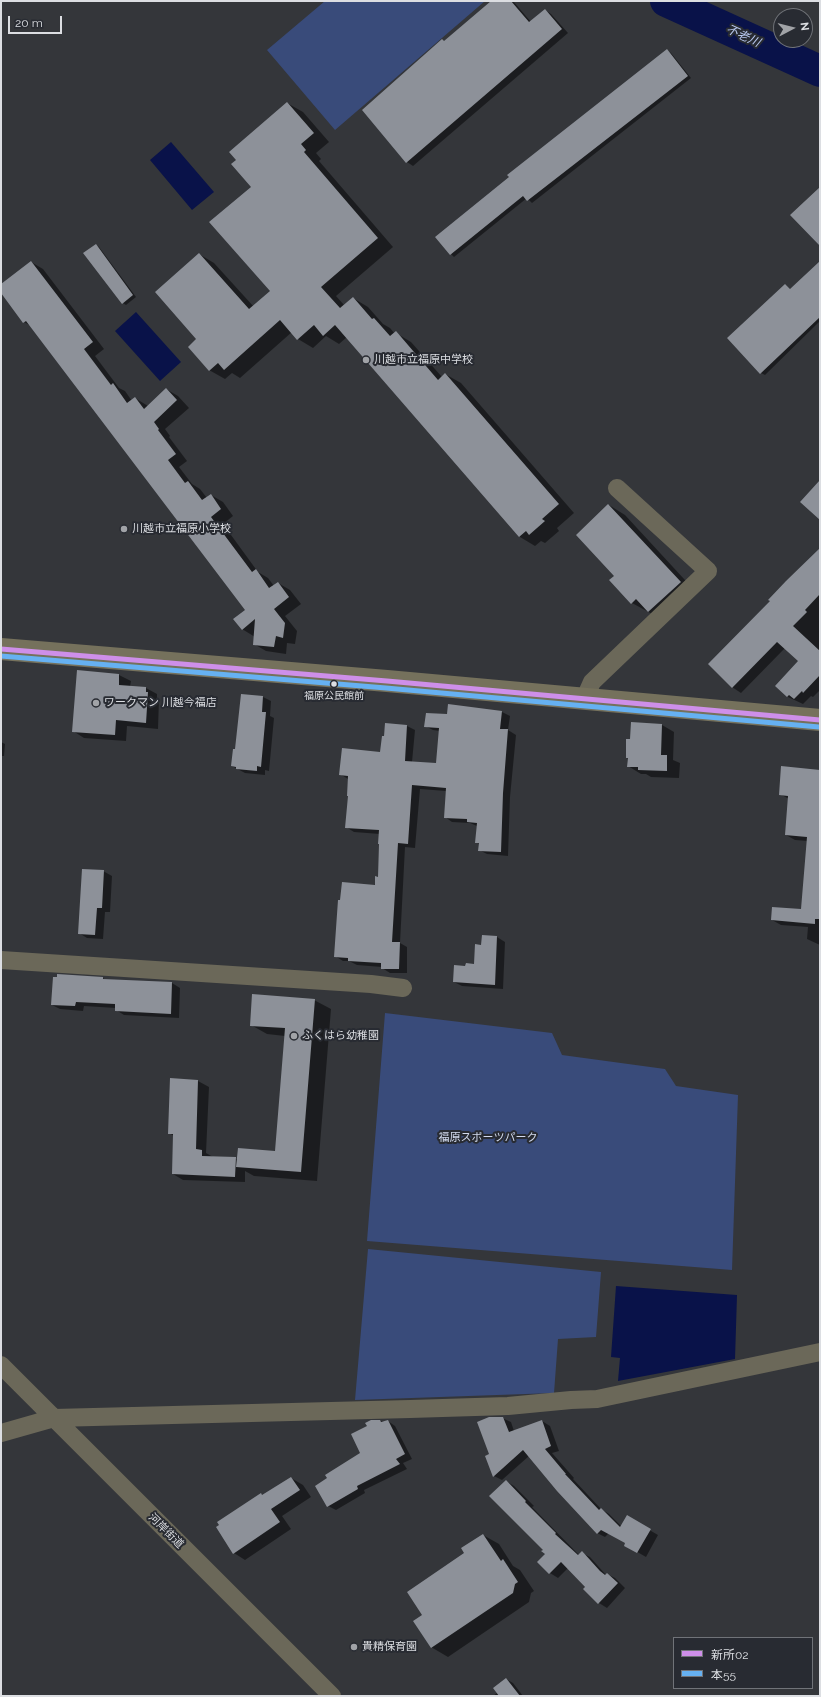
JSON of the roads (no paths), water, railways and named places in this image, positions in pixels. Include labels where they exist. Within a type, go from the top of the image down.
[{"type":"main road","points":[[1,650],[386,681],[820,720]]},
{"type":"street","points":[[587,700],[588,691],[592,682],[708,570],[617,488]]},
{"type":"street","points":[[1,960],[371,984],[404,988]]},
{"type":"street","points":[[1,1433],[54,1418],[508,1406],[597,1399],[820,1352]]},
{"type":"street","name":"河岸街道","points":[[1,1365],[332,1696]]},
{"type":"waterway","name":"不老川","points":[[666,1],[820,71]]},
{"type":"place","name":"川越市立福原中学校","points":[[366,360]]},
{"type":"place","name":"川越市立福原小学校","points":[[124,529]]},
{"type":"place","name":"福原公民館前","points":[[334,684]]},
{"type":"place","name":"ワークマン 川越今福店","points":[[96,703]]},
{"type":"place","name":"ふくはら幼稚園","points":[[294,1036]]},
{"type":"place","name":"貴精保育園","points":[[354,1647]]},
{"type":"park label","name":"福原スポーツパーク","points":[[488,1138]]}]
